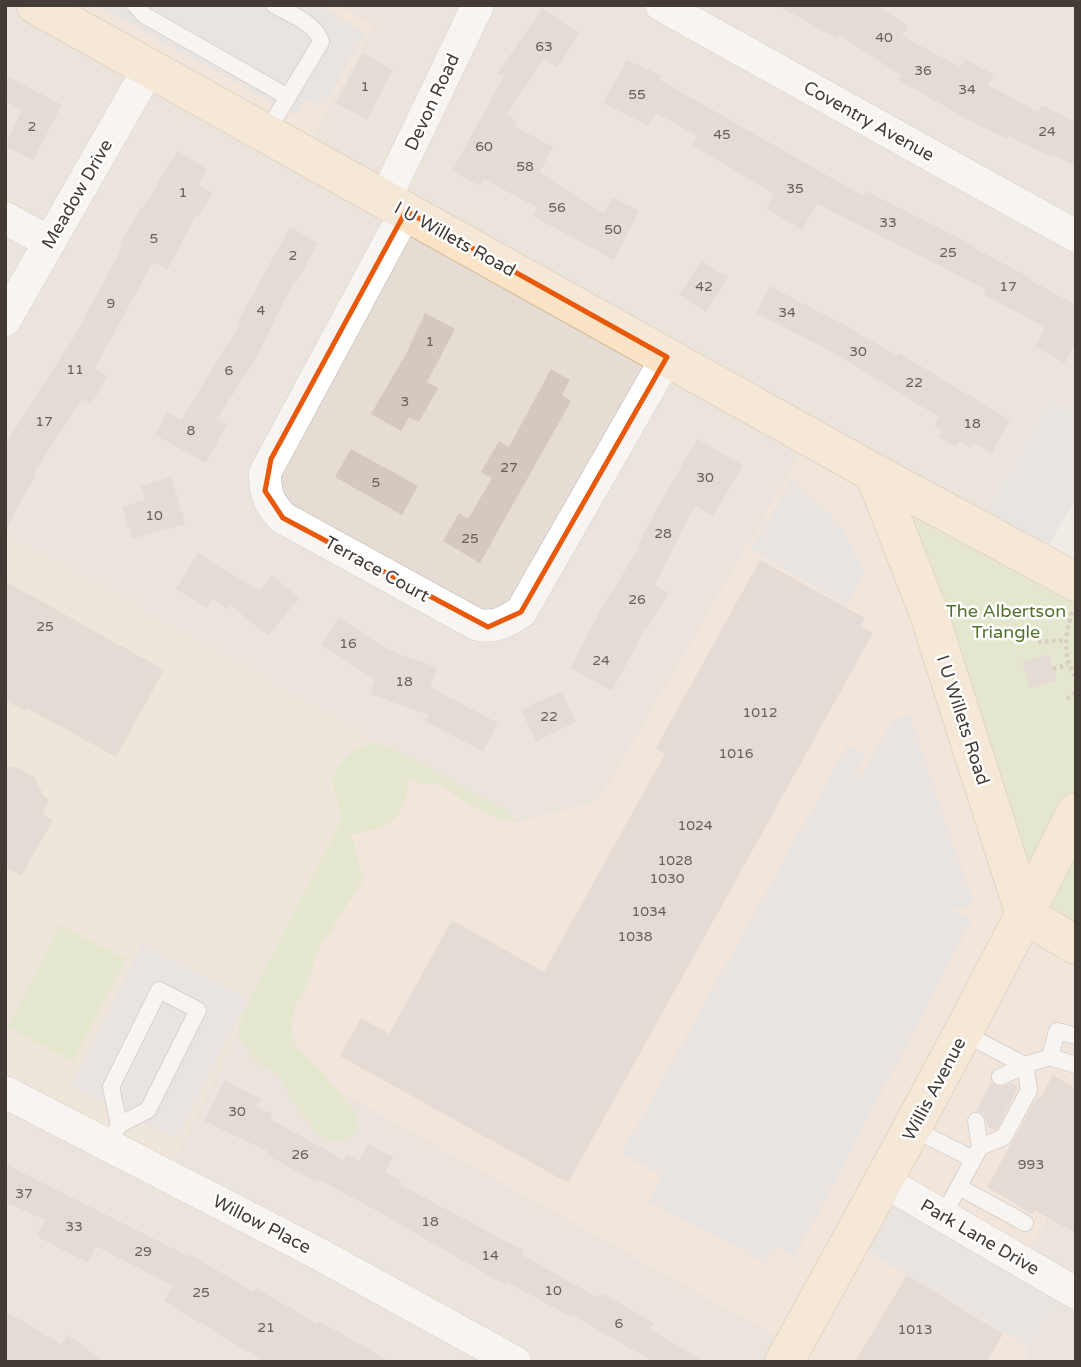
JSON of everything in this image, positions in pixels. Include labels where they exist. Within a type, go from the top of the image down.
[{"type":"main road","name":"I U Willets Road","points":[[36,5],[874,473],[1074,595]]},
{"type":"main road","name":"I U Willets Road","points":[[874,473],[928,611],[1025,915]]},
{"type":"main road","name":"Willis Avenue","points":[[784,1362],[885,1182],[1076,812]]},
{"type":"main road","points":[[1025,915],[1076,944]]},
{"type":"street","name":"Devon Road","points":[[396,205],[478,5]]},
{"type":"street","name":"Coventry Avenue","points":[[662,5],[1076,236]]},
{"type":"street","name":"Meadow Drive","points":[[5,320],[149,68]]},
{"type":"street","name":"Terrace Court","points":[[396,205],[265,472],[265,491],[272,506],[283,518],[476,624],[488,627],[506,622],[521,612],[667,357]]},
{"type":"street","points":[[5,218],[49,242]]},
{"type":"street","name":"Willow Place","points":[[5,1092],[113,1135],[515,1362]]},
{"type":"street","name":"Park Lane Drive","points":[[885,1182],[1076,1293]]},
{"type":"lane","points":[[135,5],[144,15],[288,97]]},
{"type":"lane","points":[[266,133],[321,42],[312,27],[274,5]]},
{"type":"lane","points":[[159,990],[198,1010],[148,1110],[113,1135],[111,1087],[159,990]]},
{"type":"lane","points":[[1050,1057],[1057,1031],[1076,1036]]},
{"type":"lane","points":[[963,1033],[1025,1065]]},
{"type":"lane","points":[[1000,1077],[1050,1057],[1076,1065]]},
{"type":"lane","points":[[976,1153],[1004,1137],[1029,1090],[1025,1065]]},
{"type":"lane","points":[[943,1216],[976,1153],[976,1121]]},
{"type":"lane","points":[[913,1129],[976,1153]]},
{"type":"lane","points":[[959,1187],[1025,1223]]},
{"type":"path","points":[[1074,595],[1065,640],[1068,665],[1075,676]]},
{"type":"path","points":[[1038,642],[1065,640]]},
{"type":"path","points":[[1066,651],[1076,652]]},
{"type":"path","points":[[1053,669],[1068,665]]},
{"type":"path","points":[[1067,699],[1076,692]]},
{"type":"highlighted area","points":[[406,211],[667,357],[521,612],[488,627],[283,518],[265,491],[271,459]]},
{"type":"shaded area","points":[[5,5],[374,26],[338,5],[1076,5],[1076,416],[979,528],[810,438],[599,801],[518,823],[5,534]]},
{"type":"shaded area","points":[[36,5],[338,5],[375,25],[303,154]]},
{"type":"shaded area","points":[[101,5],[319,5],[366,32],[323,108],[306,99],[297,116],[100,8]]},
{"type":"shaded area","points":[[1049,400],[1076,415],[1076,498],[1039,562],[979,528]]},
{"type":"shaded area","points":[[810,438],[874,473],[1076,812],[1076,1165],[1023,1262],[1065,1289],[1022,1362],[785,1362],[793,1346],[238,1034],[387,748],[518,822],[599,801]]},
{"type":"shaded area","points":[[793,478],[833,516],[845,532],[865,573],[847,605],[750,550]]},
{"type":"shaded area","points":[[5,534],[387,748],[167,1174],[5,1091]]},
{"type":"shaded area","points":[[910,715],[974,904],[952,910],[972,921],[795,1257],[777,1248],[767,1264],[648,1201],[661,1175],[621,1154],[847,745],[867,755],[856,775],[861,777],[892,720]]},
{"type":"shaded area","points":[[142,943],[249,997],[178,1140],[70,1086]]},
{"type":"shaded area","points":[[238,1034],[794,1346],[785,1362],[5,1362],[5,1091],[167,1174]]},
{"type":"shaded area","points":[[1076,1165],[1076,1362],[1022,1362],[1065,1289],[1023,1262]]},
{"type":"shaded area","points":[[885,1182],[1065,1289],[1030,1348],[851,1242]]},
{"type":"green space","name":"The Albertson Triangle","points":[[874,473],[1076,581],[1076,945],[1025,915]]},
{"type":"green space","points":[[375,742],[411,758],[494,804],[518,823],[478,810],[444,785],[417,783],[407,778],[404,805],[394,819],[370,831],[351,834],[364,879],[317,952],[308,983],[295,1007],[292,1023],[292,1034],[298,1049],[321,1071],[355,1112],[358,1121],[356,1130],[350,1137],[334,1141],[316,1133],[299,1111],[278,1074],[258,1063],[238,1034],[241,1020],[256,987],[339,825],[341,815],[332,778],[349,755],[360,747]]},
{"type":"green space","points":[[60,925],[126,959],[73,1061],[8,1027]]},
{"type":"building","points":[[777,5],[876,5],[908,26],[902,36],[960,67],[965,59],[994,75],[988,85],[1038,112],[1042,105],[1076,122],[1076,167],[1053,154],[1051,157],[968,120],[899,80],[901,75],[839,35],[837,39]]},
{"type":"building","points":[[542,8],[580,33],[557,68],[544,59],[506,115],[517,121],[514,126],[553,147],[540,172],[604,214],[612,197],[639,211],[614,260],[533,216],[538,208],[484,179],[480,186],[452,171],[504,76],[498,73]]},
{"type":"building","points":[[363,53],[393,70],[367,120],[336,103]]},
{"type":"building","points":[[627,60],[662,76],[660,80],[863,196],[866,191],[975,246],[974,248],[1076,305],[1076,343],[1065,363],[1035,347],[1045,327],[984,295],[987,290],[817,204],[802,230],[766,208],[774,194],[692,145],[697,136],[656,113],[649,126],[603,103]]},
{"type":"building","points":[[5,75],[62,105],[33,160],[5,146],[22,110],[5,101]]},
{"type":"building","points":[[177,151],[207,169],[198,184],[212,193],[199,217],[196,216],[167,270],[153,262],[95,368],[108,377],[91,404],[82,399],[34,473],[36,474],[5,531],[5,445],[84,321],[123,246],[120,245]]},
{"type":"building","points":[[290,227],[318,243],[297,282],[294,281],[255,360],[217,419],[227,424],[206,463],[155,435],[167,412],[181,420],[240,324],[237,323]]},
{"type":"building","points":[[701,261],[728,277],[706,312],[679,295]]},
{"type":"building","points":[[769,286],[843,324],[897,356],[899,353],[1010,420],[992,453],[974,443],[971,448],[960,441],[956,447],[938,437],[941,430],[934,426],[939,417],[830,351],[756,313]]},
{"type":"building","points":[[425,313],[455,329],[427,382],[438,388],[419,422],[409,417],[401,431],[371,414],[406,354]]},
{"type":"building","points":[[551,369],[570,380],[562,395],[571,401],[480,563],[443,541],[459,513],[468,519],[492,478],[481,472],[499,441],[509,447]]},
{"type":"building","points":[[697,439],[743,465],[713,516],[695,506],[655,585],[669,593],[645,629],[612,691],[570,668]]},
{"type":"building","points":[[351,449],[418,486],[402,515],[335,477]]},
{"type":"building","points":[[171,477],[185,524],[132,539],[122,507],[145,500],[141,486]]},
{"type":"building","points":[[198,553],[260,591],[272,575],[299,598],[268,636],[230,605],[227,609],[212,599],[207,608],[176,589]]},
{"type":"building","points":[[760,560],[865,618],[860,626],[873,633],[568,1183],[340,1056],[361,1018],[389,1034],[452,920],[544,972],[665,754],[656,748]]},
{"type":"building","points":[[5,581],[164,670],[116,757],[27,708],[25,711],[5,700]]},
{"type":"building","points":[[339,617],[389,650],[437,668],[430,687],[498,723],[483,751],[425,721],[429,715],[370,694],[375,680],[321,645]]},
{"type":"building","points":[[1049,654],[1057,681],[1030,689],[1022,662]]},
{"type":"building","points":[[562,691],[576,722],[536,741],[521,710]]},
{"type":"building","points":[[5,766],[17,767],[34,777],[44,796],[50,799],[42,814],[53,820],[21,876],[5,867]]},
{"type":"building","points":[[1053,1075],[1076,1089],[1076,1233],[1035,1211],[1032,1214],[987,1187],[1038,1096],[1040,1098]]},
{"type":"building","points":[[224,1080],[261,1099],[257,1107],[272,1114],[270,1119],[344,1160],[347,1155],[359,1161],[368,1144],[393,1157],[385,1172],[401,1180],[399,1184],[524,1251],[522,1255],[599,1298],[602,1293],[654,1323],[650,1329],[705,1362],[654,1362],[572,1315],[571,1317],[507,1282],[505,1285],[318,1179],[316,1182],[267,1155],[269,1152],[204,1121]]},
{"type":"building","points":[[991,1082],[1000,1087],[1012,1083],[1018,1088],[997,1129],[993,1130],[988,1127],[984,1114],[976,1111]]},
{"type":"building","points":[[5,1164],[190,1257],[191,1255],[254,1292],[256,1288],[391,1362],[265,1362],[164,1301],[173,1286],[96,1246],[88,1263],[36,1236],[45,1220],[5,1202]]},
{"type":"building","points":[[907,1275],[1003,1334],[987,1362],[855,1362]]},
{"type":"building","points":[[5,1311],[61,1344],[68,1334],[104,1362],[5,1362]]}]
